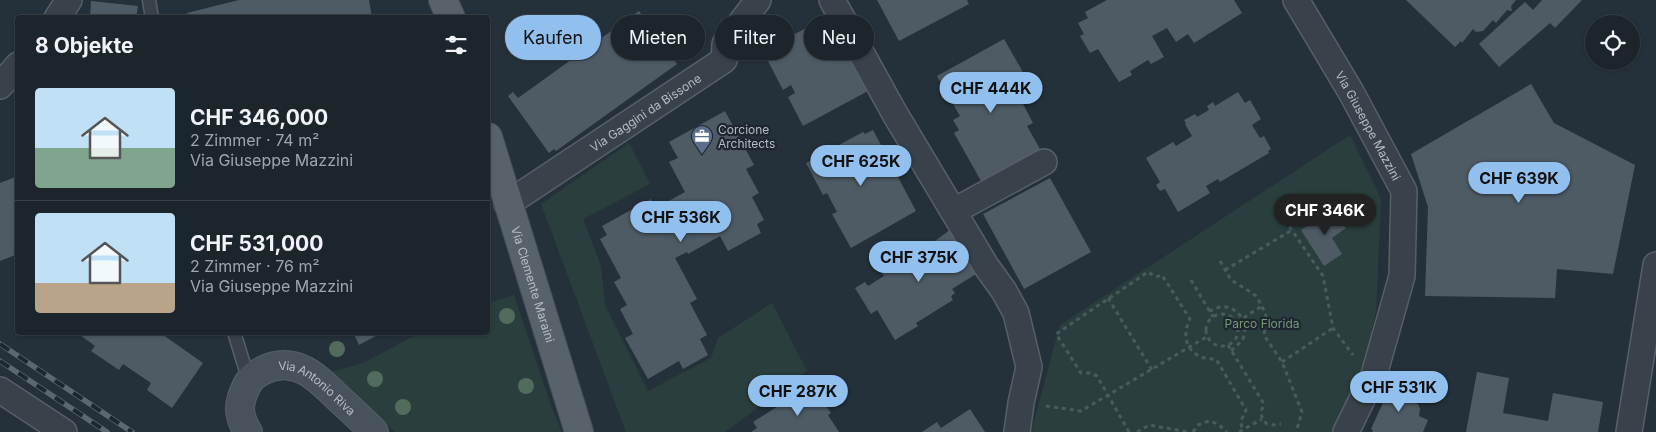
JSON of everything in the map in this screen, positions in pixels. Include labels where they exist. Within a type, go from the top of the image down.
[{"type":"main road","points":[[443,0],[450,15]]},
{"type":"main road","name":"Via Clemente Maraini","points":[[490,144],[579,432]]},
{"type":"main road","name":"Via Antonio Riva","points":[[249,381],[260,372],[276,366],[287,364],[303,368],[319,379],[374,432]]},
{"type":"main road","points":[[248,432],[240,418],[240,408],[241,397],[249,381]]},
{"type":"street","points":[[59,15],[69,0]]},
{"type":"street","name":"Via Gaggini da Bissone","points":[[507,204],[724,60],[725,44],[758,0]]},
{"type":"street","points":[[832,0],[895,114],[1016,313],[1029,367],[1020,403],[1017,432]]},
{"type":"street","name":"Via Giuseppe Mazzini","points":[[1296,0],[1350,92],[1404,191],[1402,276],[1374,375],[1346,432]]},
{"type":"street","points":[[0,86],[15,68]]},
{"type":"street","points":[[954,211],[1044,162]]},
{"type":"street","points":[[1629,432],[1656,265]]},
{"type":"street","points":[[0,390],[64,432]]},
{"type":"lane","points":[[149,0],[152,15]]},
{"type":"lane","points":[[235,335],[249,381]]},
{"type":"path","points":[[1285,220],[1324,276],[1333,328],[1355,358]]},
{"type":"path","points":[[1225,270],[1292,230]]},
{"type":"path","points":[[1220,261],[1231,280],[1256,296],[1262,306],[1266,316],[1264,335],[1282,362],[1302,412],[1296,432]]},
{"type":"path","points":[[1130,432],[1097,376],[1090,373],[1081,373],[1056,334],[1148,272],[1156,276],[1162,275],[1190,319],[1186,327],[1186,338],[1189,348],[1196,355],[1206,359],[1216,359],[1246,410],[1241,421],[1240,431]]},
{"type":"path","points":[[1192,280],[1213,317]]},
{"type":"path","points":[[1108,298],[1152,370]]},
{"type":"path","points":[[1237,322],[1262,306]]},
{"type":"path","points":[[1209,311],[1221,307],[1229,308],[1242,318],[1246,328],[1244,337],[1232,350]]},
{"type":"path","points":[[1222,314],[1230,316],[1237,322],[1238,331],[1235,340],[1228,345],[1219,346],[1211,341],[1208,336],[1208,324],[1213,317],[1222,314]]},
{"type":"path","points":[[1282,362],[1333,328]]},
{"type":"path","points":[[1020,403],[1081,411],[1208,336]]},
{"type":"path","points":[[1228,345],[1264,404],[1260,412],[1262,419],[1267,424],[1280,424]]},
{"type":"path","points":[[1240,431],[1262,419]]},
{"type":"path","points":[[1137,432],[1150,425],[1191,432],[1198,425],[1209,421],[1218,424],[1227,432]]},
{"type":"green space","name":"Parco Florida","points":[[1350,135],[1381,199],[1376,312],[1364,365],[1339,432],[1031,432],[1060,325]]},
{"type":"green space","points":[[629,143],[650,184],[583,219],[601,266],[605,305],[648,391],[711,358],[718,338],[772,303],[807,371],[725,432],[626,432],[541,204]]},
{"type":"green space","points":[[514,295],[553,411],[562,432],[395,432],[331,372],[363,363],[416,335],[490,335],[490,302]]},
{"type":"building","points":[[239,0],[369,0],[372,15],[187,15],[187,13]]},
{"type":"building","points":[[877,0],[967,0],[969,4],[899,41]]},
{"type":"building","points":[[1107,0],[1234,0],[1242,13],[1194,43],[1188,34],[1176,42],[1167,28],[1152,36],[1164,57],[1151,64],[1148,60],[1130,71],[1132,75],[1119,82],[1098,49],[1090,53],[1080,36],[1084,34],[1078,23],[1088,18],[1085,12]]},
{"type":"building","points":[[1406,0],[1516,0],[1511,6],[1512,11],[1507,10],[1496,23],[1493,20],[1483,31],[1476,32],[1473,29],[1462,43],[1461,41],[1455,47]]},
{"type":"building","points":[[1542,0],[1582,0],[1555,28],[1550,23],[1499,67],[1479,44],[1525,2],[1533,10]]},
{"type":"building","points":[[91,1],[138,6],[136,15],[90,15]]},
{"type":"building","points":[[639,11],[642,15],[633,15]]},
{"type":"building","points":[[804,29],[804,60],[851,60],[868,91],[803,126],[788,97],[795,93],[791,85],[783,90],[768,61],[794,60],[794,34]]},
{"type":"building","points":[[611,31],[611,60],[674,60],[677,64],[556,151],[554,149],[549,153],[508,96],[513,92],[518,98],[571,60],[601,60],[601,38]]},
{"type":"building","points":[[1004,39],[1024,74],[1011,81],[1033,123],[1027,126],[1044,156],[985,188],[954,133],[959,130],[953,120],[960,116],[937,76]]},
{"type":"building","points":[[1531,84],[1554,123],[1635,165],[1613,274],[1557,269],[1555,298],[1425,296],[1428,207],[1411,154]]},
{"type":"building","points":[[1238,92],[1245,103],[1250,100],[1261,119],[1252,125],[1260,138],[1264,136],[1271,149],[1268,151],[1269,153],[1220,182],[1218,179],[1206,186],[1210,193],[1178,212],[1165,189],[1160,191],[1156,185],[1160,182],[1146,158],[1173,142],[1176,146],[1192,136],[1184,120],[1195,114],[1197,117],[1209,110],[1207,106],[1213,102],[1215,106]]},
{"type":"building","points":[[725,111],[754,165],[746,169],[759,193],[752,197],[764,220],[757,224],[761,233],[728,251],[720,236],[688,254],[687,252],[675,258],[697,299],[690,303],[707,335],[700,339],[708,355],[683,369],[679,361],[648,379],[625,338],[633,334],[620,309],[627,305],[614,282],[621,278],[600,239],[607,235],[602,226],[651,199],[656,208],[685,192],[669,162],[678,158],[669,142]]},
{"type":"building","points":[[873,130],[916,211],[851,248],[832,214],[837,212],[827,193],[823,195],[806,163],[863,132],[865,134]]},
{"type":"building","points":[[15,177],[15,255],[0,261],[0,183]]},
{"type":"building","points":[[1050,178],[1091,252],[1024,289],[983,214]]},
{"type":"building","points":[[1333,209],[1346,228],[1332,238],[1342,254],[1324,266],[1301,230]]},
{"type":"building","points":[[954,227],[972,254],[966,257],[976,274],[952,289],[955,293],[951,296],[953,300],[916,323],[918,326],[895,340],[877,310],[871,314],[855,288],[865,282],[868,286],[884,276],[880,270],[925,242],[928,246]]},
{"type":"building","points":[[80,335],[163,335],[203,363],[172,408],[147,390],[151,383],[123,364],[119,370],[91,351],[95,346]]},
{"type":"building","points":[[354,335],[377,335],[359,345]]},
{"type":"building","points":[[1477,372],[1509,378],[1503,413],[1548,421],[1553,393],[1603,402],[1598,432],[1466,432]]},
{"type":"building","points":[[1392,383],[1413,392],[1411,399],[1418,404],[1420,409],[1419,416],[1428,420],[1423,432],[1372,432],[1373,430],[1371,429]]},
{"type":"building","points":[[815,390],[831,413],[828,415],[839,432],[751,432],[757,428],[753,422],[788,400],[791,405]]},
{"type":"building","points":[[970,409],[985,432],[922,432],[937,422],[941,428]]},
{"type":"railway","points":[[0,344],[132,432]]},
{"type":"railway","points":[[0,361],[107,432]]},
{"type":"place","name":"Corcione Architects","points":[[702,155]]}]
